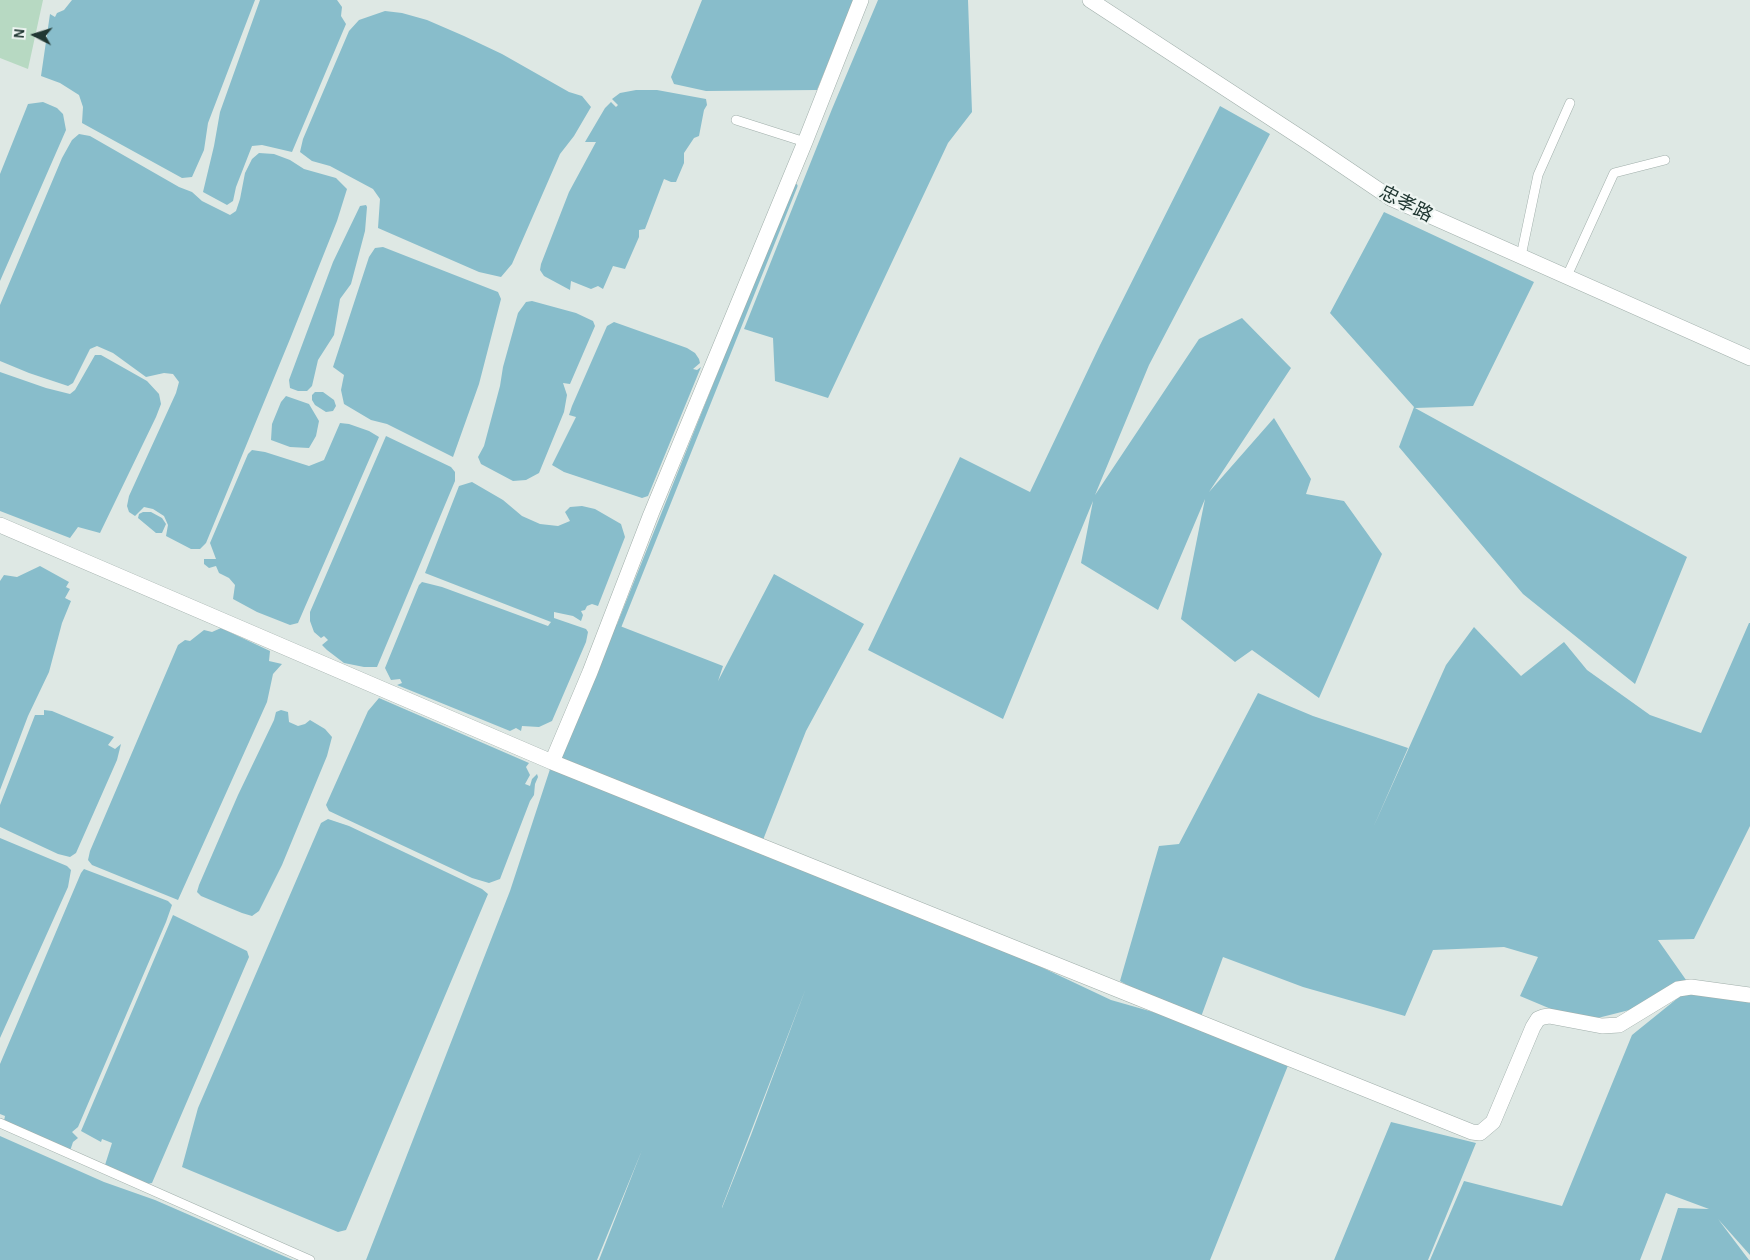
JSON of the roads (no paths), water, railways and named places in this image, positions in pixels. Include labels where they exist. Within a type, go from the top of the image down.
[{"type":"street","points":[[552,762],[861,0]]},
{"type":"street","name":"忠孝路","points":[[1090,0],[1392,200],[1750,358]]},
{"type":"street","points":[[0,525],[552,762],[1472,1132],[1480,1133],[1493,1122],[1533,1027],[1543,1017],[1549,1016],[1602,1026],[1619,1025],[1678,989],[1691,987],[1750,995]]},
{"type":"lane","points":[[1521,256],[1538,175],[1570,103]]},
{"type":"lane","points":[[736,120],[805,142]]},
{"type":"lane","points":[[1567,276],[1614,173],[1665,160]]},
{"type":"lane","points":[[0,1124],[310,1260]]},
{"type":"water","points":[[72,0],[255,0],[208,123],[204,150],[192,177],[182,178],[82,123],[83,107],[79,95],[60,83],[41,76],[50,14],[55,17]]},
{"type":"water","points":[[260,0],[337,0],[342,7],[341,16],[346,24],[292,152],[262,145],[252,146],[236,187],[233,201],[227,205],[203,192],[220,112]]},
{"type":"water","points":[[702,0],[854,0],[817,90],[706,91],[674,84],[671,77]]},
{"type":"water","points":[[878,0],[968,0],[972,112],[948,143],[828,398],[775,381],[773,338],[744,329]]},
{"type":"water","points":[[385,11],[402,13],[427,20],[464,36],[502,54],[569,92],[582,96],[591,107],[574,136],[560,154],[512,264],[501,277],[479,272],[378,228],[380,199],[373,189],[330,166],[312,161],[300,152],[303,139],[349,31],[359,20]]},
{"type":"water","points":[[636,90],[657,90],[706,99],[707,105],[704,110],[699,136],[694,138],[684,153],[684,163],[676,182],[664,179],[645,229],[639,230],[639,237],[625,269],[613,266],[603,289],[598,286],[591,289],[571,281],[570,290],[544,276],[540,270],[541,264],[569,192],[596,142],[585,142],[605,108],[611,102],[616,107],[618,105],[612,99],[620,93]]},
{"type":"water","points":[[43,102],[57,108],[63,114],[66,130],[0,281],[0,174],[28,104]]},
{"type":"water","points":[[1220,106],[1270,134],[1149,365],[1095,495],[1199,339],[1242,318],[1291,368],[1209,492],[1274,418],[1311,479],[1306,494],[1344,501],[1382,554],[1319,698],[1252,650],[1235,662],[1181,619],[1205,499],[1158,610],[1081,563],[1093,501],[1003,719],[868,650],[960,457],[1030,492],[1100,345]]},
{"type":"water","points":[[79,134],[90,136],[179,187],[192,192],[202,201],[230,215],[236,211],[245,173],[252,159],[259,153],[274,154],[290,160],[304,169],[336,178],[347,189],[337,221],[290,339],[206,543],[200,549],[191,549],[166,536],[168,525],[164,516],[153,509],[144,507],[135,516],[129,512],[127,506],[129,496],[176,393],[179,382],[173,374],[164,373],[146,377],[113,353],[97,346],[90,349],[73,383],[68,386],[0,361],[0,305],[62,158],[72,140]]},
{"type":"water","points":[[366,205],[365,231],[351,284],[340,299],[334,335],[318,360],[312,386],[307,391],[298,391],[290,388],[289,380],[333,262],[360,206]]},
{"type":"water","points":[[1384,212],[1534,282],[1473,406],[1415,408],[1687,557],[1635,684],[1523,594],[1399,447],[1414,407],[1330,313]]},
{"type":"water","points":[[383,247],[498,292],[501,299],[479,384],[453,457],[387,424],[371,420],[344,404],[341,390],[344,375],[333,367],[369,257],[375,248]]},
{"type":"water","points":[[532,301],[576,313],[593,321],[595,326],[570,384],[563,383],[567,395],[564,412],[539,473],[526,480],[513,481],[481,464],[478,457],[484,446],[518,313],[526,302]]},
{"type":"water","points":[[614,322],[687,348],[695,353],[699,359],[700,363],[693,369],[697,370],[701,367],[648,496],[642,498],[564,472],[552,465],[576,417],[569,415],[572,406],[607,326]]},
{"type":"water","points":[[95,355],[101,355],[147,381],[159,394],[161,404],[100,533],[78,527],[70,538],[0,511],[0,372],[70,394],[75,390]]},
{"type":"water","points":[[315,392],[323,392],[334,400],[336,406],[333,411],[326,412],[315,405],[312,395]]},
{"type":"water","points":[[286,396],[309,404],[319,421],[316,436],[309,448],[290,447],[271,440],[272,424],[281,402]]},
{"type":"water","points":[[340,423],[369,431],[379,437],[298,623],[290,625],[257,612],[233,599],[235,585],[229,578],[219,573],[216,566],[209,568],[204,564],[204,559],[216,559],[210,543],[248,454],[252,450],[265,452],[309,466],[324,460]]},
{"type":"water","points":[[386,436],[451,467],[455,472],[455,481],[377,667],[364,667],[344,663],[322,645],[328,640],[324,636],[321,638],[314,632],[310,621],[310,612]]},
{"type":"water","points":[[472,482],[503,500],[522,516],[540,524],[558,526],[570,521],[565,512],[570,507],[582,506],[595,509],[621,524],[625,537],[598,606],[592,604],[581,611],[583,615],[581,621],[573,616],[554,612],[554,618],[586,629],[588,632],[586,642],[552,721],[539,727],[522,726],[521,731],[516,728],[510,731],[397,685],[402,683],[400,679],[391,680],[385,668],[419,585],[422,582],[442,587],[548,626],[551,622],[425,573],[459,486]]},
{"type":"water","points":[[151,512],[162,518],[166,524],[162,533],[156,533],[138,518],[139,514]]},
{"type":"water","points":[[40,566],[69,582],[66,587],[70,589],[65,598],[71,601],[62,623],[49,672],[28,716],[0,790],[0,581],[4,575],[17,577]]},
{"type":"water","points":[[774,574],[864,624],[806,731],[761,845],[935,917],[1111,1000],[1195,1024],[1120,981],[1159,846],[1179,844],[1258,693],[1313,716],[1408,748],[1373,828],[1446,665],[1474,627],[1521,676],[1564,642],[1587,670],[1650,715],[1701,733],[1750,623],[1750,826],[1694,939],[1658,940],[1691,987],[1750,993],[1750,1255],[1718,1219],[1749,1260],[1661,1260],[1678,1208],[1709,1209],[1666,1193],[1640,1260],[1430,1260],[1464,1181],[1562,1206],[1632,1035],[1689,989],[1657,1003],[1582,1022],[1520,996],[1538,957],[1504,947],[1433,950],[1405,1016],[1303,987],[1223,957],[1198,1025],[1289,1063],[1210,1260],[599,1260],[642,1150],[597,1260],[366,1260],[510,891],[554,757],[607,621],[723,666],[718,681]],"holes":[[[806,988],[751,1135],[722,1208]]]},
{"type":"water","points":[[221,628],[270,651],[269,661],[282,664],[273,674],[267,702],[178,900],[92,865],[88,860],[90,851],[178,645],[185,640],[190,641],[204,630],[212,632]]},
{"type":"water","points":[[379,698],[529,763],[526,767],[530,775],[525,784],[530,786],[532,779],[537,774],[534,795],[500,879],[489,883],[472,878],[329,811],[326,805],[368,711]]},
{"type":"water","points":[[44,710],[52,711],[114,737],[108,745],[115,749],[121,744],[117,760],[76,853],[70,857],[58,854],[0,827],[0,805],[35,715],[44,715]]},
{"type":"water","points":[[281,710],[288,712],[289,722],[298,726],[310,720],[325,729],[332,737],[327,756],[282,865],[259,911],[252,916],[201,896],[197,892],[276,712]]},
{"type":"water","points":[[328,819],[349,826],[482,889],[488,894],[346,1230],[338,1232],[182,1167],[198,1108],[321,823]]},
{"type":"water","points":[[0,838],[67,866],[71,870],[68,887],[0,1038]]},
{"type":"water","points":[[84,869],[168,901],[172,905],[78,1127],[72,1132],[78,1138],[73,1142],[70,1151],[4,1121],[5,1116],[0,1114],[0,1064]]},
{"type":"water","points":[[173,915],[247,951],[249,957],[152,1183],[147,1184],[105,1165],[112,1143],[102,1139],[101,1142],[81,1131]]},
{"type":"water","points":[[1391,1122],[1476,1143],[1428,1260],[1334,1260]]},
{"type":"water","points":[[0,1136],[104,1182],[155,1200],[293,1260],[0,1260]]},
{"type":"waterway","points":[[617,631],[795,186]]}]
